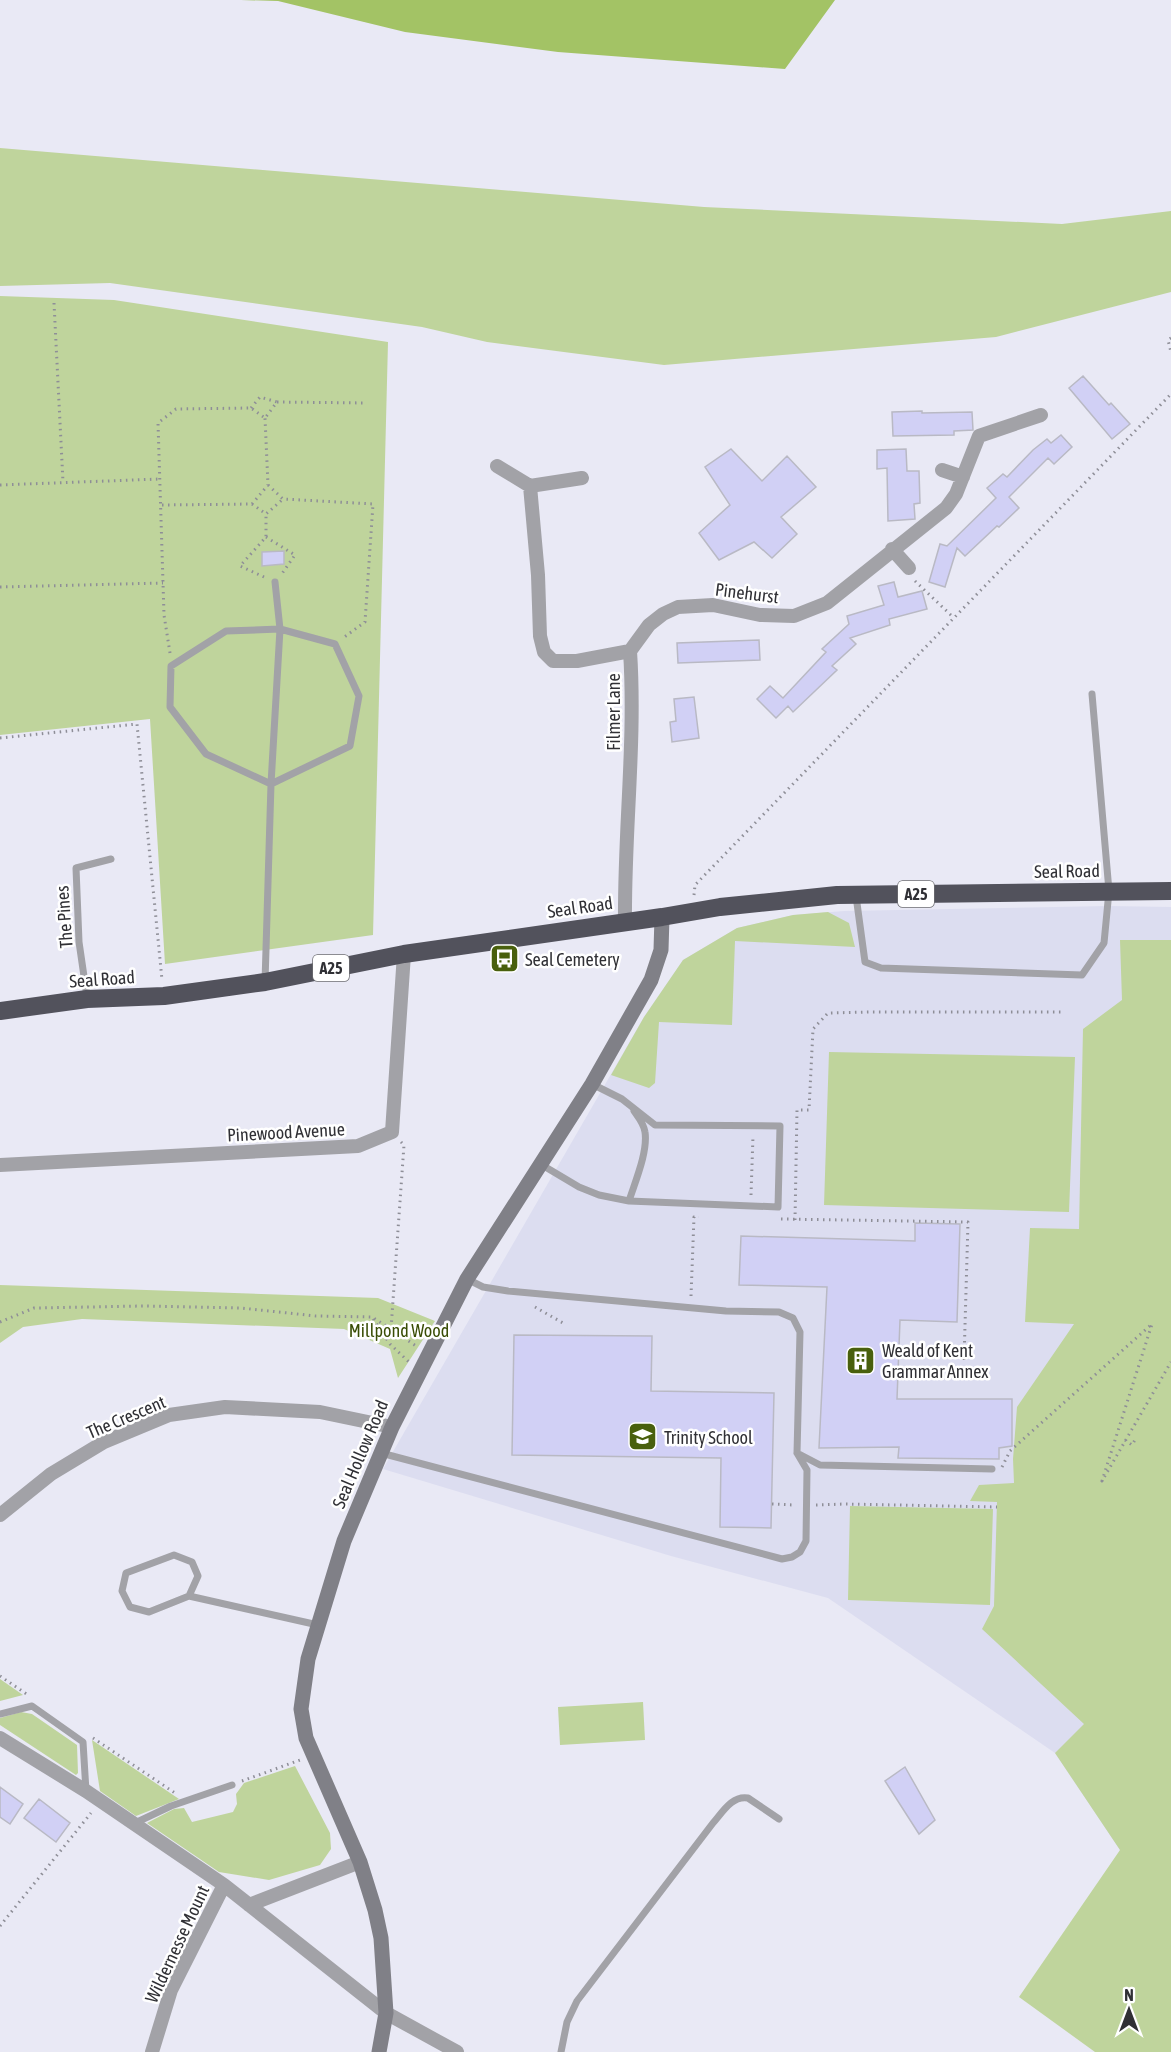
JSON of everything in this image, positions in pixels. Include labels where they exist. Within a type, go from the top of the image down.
[{"type":"highway","name":"Seal Road","points":[[0,1011],[87,999],[164,996],[265,982],[404,954],[720,907],[856,895],[1171,891]]},
{"type":"main road","name":"Seal Hollow Road","points":[[380,2052],[386,2013],[381,1938],[360,1862],[306,1738],[302,1709],[305,1674],[344,1541],[392,1427],[467,1279],[539,1163],[592,1084],[651,980],[661,950],[662,917]]},
{"type":"street","name":"Pinehurst","points":[[630,651],[649,625],[663,614],[678,607],[713,605],[760,615],[794,616],[827,603],[946,508],[956,494],[979,436],[1041,415]]},
{"type":"street","points":[[497,466],[530,486],[582,478]]},
{"type":"street","points":[[942,470],[963,477]]},
{"type":"street","name":"Filmer Lane","points":[[530,486],[538,575],[540,636],[544,652],[553,661],[577,661],[630,651],[633,699],[625,874],[626,922]]},
{"type":"street","points":[[892,549],[909,568]]},
{"type":"street","points":[[392,1132],[404,954]]},
{"type":"street","name":"Pinewood Avenue","points":[[0,1165],[358,1146],[392,1132]]},
{"type":"street","name":"The Crescent","points":[[0,1515],[51,1474],[104,1442],[169,1415],[225,1407],[320,1412],[392,1427]]},
{"type":"street","points":[[0,1738],[86,1791],[224,1885],[386,2013],[457,2052]]},
{"type":"street","points":[[249,1905],[360,1862]]},
{"type":"street","name":"Wildernesse Mount","points":[[152,2052],[171,1990],[224,1885]]},
{"type":"lane","points":[[265,982],[271,784],[280,629],[275,582]]},
{"type":"lane","points":[[280,629],[334,644],[359,696],[350,746],[271,784],[206,754],[170,707],[171,666],[226,631],[280,629]]},
{"type":"lane","points":[[856,895],[865,962],[880,968],[1082,975],[1104,943],[1109,891],[1092,694]]},
{"type":"lane","name":"The Pines","points":[[87,999],[80,942],[76,868],[111,859]]},
{"type":"lane","points":[[539,1163],[579,1187],[599,1195],[629,1201],[778,1207],[780,1126],[655,1125],[622,1099],[592,1084]]},
{"type":"lane","points":[[629,1201],[642,1159],[645,1133],[633,1109]]},
{"type":"lane","points":[[381,1453],[782,1559],[800,1552],[806,1541],[807,1470],[797,1453],[800,1332],[793,1318],[779,1312],[691,1308],[507,1291],[483,1287],[467,1279]]},
{"type":"lane","points":[[797,1453],[820,1464],[992,1469]]},
{"type":"lane","points":[[189,1596],[198,1576],[192,1562],[174,1555],[126,1573],[122,1591],[130,1607],[149,1612],[189,1596],[318,1624]]},
{"type":"lane","points":[[0,1714],[32,1706],[83,1742],[86,1791]]},
{"type":"lane","points":[[133,1824],[171,1806],[231,1785]]},
{"type":"lane","points":[[561,2052],[567,2022],[577,2001],[713,1823],[732,1802],[742,1797],[752,1800],[779,1819]]},
{"type":"path","points":[[54,303],[63,482]]},
{"type":"path","points":[[1171,338],[1168,340],[1171,352]]},
{"type":"path","points":[[693,912],[695,885],[1171,394]]},
{"type":"path","points":[[251,408],[260,397],[277,402],[367,403]]},
{"type":"path","points":[[252,504],[268,485],[265,418],[277,402]]},
{"type":"path","points":[[171,666],[164,615],[158,423],[176,409],[251,408],[265,418]]},
{"type":"path","points":[[0,485],[161,479]]},
{"type":"path","points":[[268,485],[283,499],[373,504],[365,622],[334,644]]},
{"type":"path","points":[[266,537],[295,555],[275,582],[240,566],[266,537],[266,514],[283,499]]},
{"type":"path","points":[[162,505],[252,504],[266,514]]},
{"type":"path","points":[[909,568],[908,574],[955,618]]},
{"type":"path","points":[[0,587],[164,583]]},
{"type":"path","points":[[0,738],[137,724],[164,996]]},
{"type":"path","points":[[795,1220],[797,1110],[809,1110],[813,1029],[828,1013],[1063,1012]]},
{"type":"path","points":[[751,1206],[754,1126]]},
{"type":"path","points":[[391,1329],[404,1145],[392,1132]]},
{"type":"path","points":[[691,1308],[694,1217],[703,1218]]},
{"type":"path","points":[[777,1219],[968,1222],[964,1360]]},
{"type":"path","points":[[0,1322],[34,1308],[121,1306],[241,1308],[316,1316],[372,1317],[428,1353]]},
{"type":"path","points":[[372,1317],[390,1344],[419,1372]]},
{"type":"path","points":[[992,1469],[1002,1467],[1010,1451],[1152,1324],[1102,1481],[1171,1362]]},
{"type":"path","points":[[1125,1440],[1132,1445],[1135,1440]]},
{"type":"path","points":[[772,1504],[997,1507]]},
{"type":"path","points":[[0,1676],[31,1696],[32,1706]]},
{"type":"path","points":[[83,1742],[92,1738],[186,1801]]},
{"type":"path","points":[[231,1785],[312,1756]]},
{"type":"path","points":[[0,1926],[100,1801]]},
{"type":"shaded area","points":[[241,0],[835,0],[785,69],[558,52],[405,32],[278,1]]},
{"type":"shaded area","points":[[1171,907],[1171,1891],[1120,1850],[1055,1753],[828,1598],[671,1556],[383,1469],[644,1017],[683,960],[737,928],[793,915],[844,911]]},
{"type":"green space","points":[[0,148],[704,207],[1062,224],[1171,211],[1171,292],[996,337],[664,365],[487,342],[422,327],[110,283],[0,286]]},
{"type":"green space","points":[[0,296],[114,300],[388,342],[373,935],[165,964],[150,719],[0,735]]},
{"type":"green space","points":[[828,912],[849,923],[855,947],[735,941],[732,1025],[659,1022],[655,1083],[649,1088],[611,1075],[644,1017],[683,960],[737,928],[793,915]]},
{"type":"green space","points":[[1120,940],[1171,940],[1171,2052],[1095,2052],[1019,1997],[1120,1850],[1055,1753],[1084,1724],[982,1629],[994,1606],[997,1502],[970,1501],[979,1485],[1014,1483],[1013,1459],[1017,1407],[1074,1324],[1025,1322],[1030,1228],[1079,1229],[1083,1029],[1122,1000]]},
{"type":"green space","points":[[829,1052],[1075,1057],[1069,1212],[824,1205]]},
{"type":"green space","name":"Millpond Wood","points":[[0,1285],[378,1298],[435,1321],[398,1378],[390,1349],[344,1329],[82,1319],[23,1327],[0,1343]]},
{"type":"green space","points":[[850,1506],[993,1509],[990,1605],[848,1600]]},
{"type":"green space","points":[[0,1679],[23,1695],[0,1701]]},
{"type":"green space","points":[[643,1702],[645,1740],[560,1745],[558,1707]]},
{"type":"green space","points":[[21,1712],[32,1714],[77,1745],[78,1773],[76,1775],[0,1725],[0,1718]]},
{"type":"green space","points":[[92,1740],[179,1799],[136,1816],[100,1791]]},
{"type":"green space","points":[[295,1766],[330,1833],[331,1849],[320,1865],[269,1880],[219,1872],[147,1823],[174,1809],[184,1808],[192,1822],[233,1812],[237,1804],[236,1794],[244,1783]]},
{"type":"building","points":[[1083,376],[1130,424],[1112,439],[1069,388]]},
{"type":"building","points":[[922,411],[922,413],[972,412],[973,430],[954,431],[954,435],[893,436],[892,412]]},
{"type":"building","points":[[1061,435],[1072,447],[1054,464],[1048,458],[1009,497],[1019,508],[965,556],[957,548],[945,587],[929,582],[940,544],[947,546],[996,498],[987,488],[1003,474],[1007,477],[1047,439],[1051,443]]},
{"type":"building","points":[[731,449],[762,481],[787,456],[816,487],[781,517],[797,534],[772,558],[754,542],[719,560],[699,533],[730,505],[705,467]]},
{"type":"building","points":[[906,449],[907,471],[919,471],[920,503],[914,504],[915,519],[888,521],[887,468],[877,469],[877,450]]},
{"type":"building","points":[[284,551],[284,564],[262,566],[262,552]]},
{"type":"building","points":[[894,582],[898,597],[922,591],[927,609],[889,619],[890,625],[850,638],[856,644],[832,666],[837,670],[793,712],[788,706],[776,718],[757,699],[770,686],[783,698],[826,652],[822,649],[849,624],[847,616],[884,605],[878,586]]},
{"type":"building","points":[[759,640],[760,660],[678,663],[677,643]]},
{"type":"building","points":[[694,697],[699,738],[672,742],[670,722],[676,721],[674,699]]},
{"type":"building","name":"Weald of Kent Grammar Annex","points":[[915,1223],[960,1224],[957,1322],[900,1320],[897,1399],[1012,1399],[1012,1446],[999,1448],[999,1459],[898,1458],[899,1447],[819,1448],[827,1287],[739,1285],[741,1236],[915,1241]]},
{"type":"building","name":"Trinity School","points":[[514,1335],[652,1336],[651,1391],[774,1393],[771,1528],[720,1527],[721,1458],[512,1455]]},
{"type":"building","points":[[905,1767],[935,1820],[919,1834],[885,1781]]},
{"type":"building","points":[[0,1787],[23,1804],[10,1824],[0,1817]]},
{"type":"building","points":[[39,1799],[70,1823],[56,1842],[24,1818]]},
{"type":"place","name":"Seal Cemetery","points":[[504,959]]},
{"type":"place","name":"Weald of Kent Grammar Annex","points":[[861,1360]]},
{"type":"place","name":"Trinity School","points":[[643,1437]]}]
